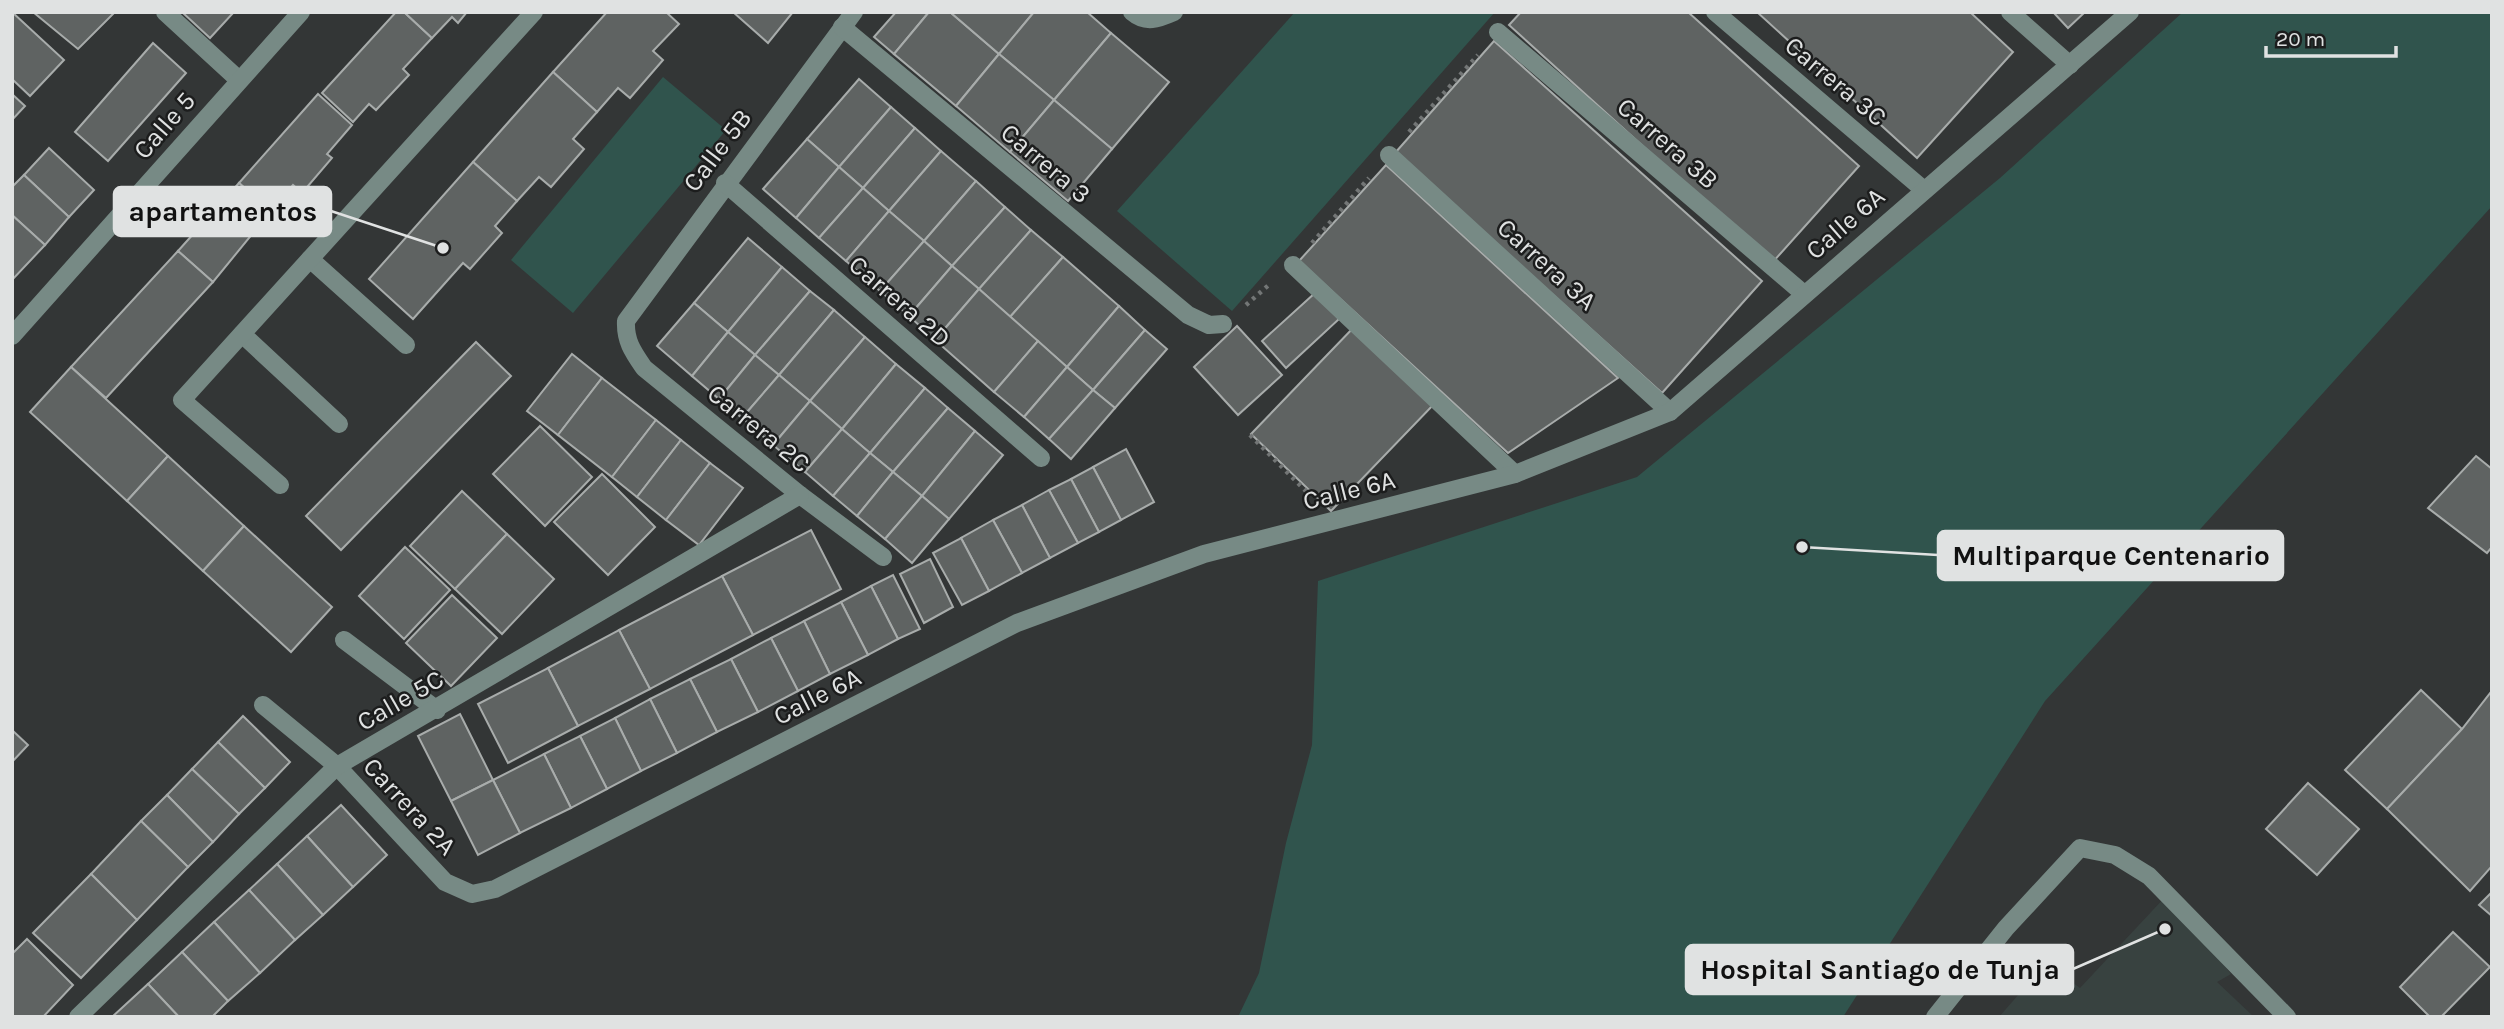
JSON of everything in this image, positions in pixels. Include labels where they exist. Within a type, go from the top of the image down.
[{"type":"street","points":[[165,12],[239,80]]},
{"type":"street","name":"Calle 5","points":[[12,337],[301,12]]},
{"type":"street","points":[[280,485],[182,400],[534,12]]},
{"type":"street","name":"Calle 5B","points":[[626,321],[725,183],[854,12]]},
{"type":"street","points":[[1132,12],[1140,20],[1155,20],[1174,12]]},
{"type":"street","name":"Carrera 3C","points":[[1715,12],[1924,190]]},
{"type":"street","points":[[2010,12],[2070,65]]},
{"type":"street","name":"Calle 6A","points":[[495,889],[1017,623],[1204,554],[1515,474],[1670,412],[2130,12]]},
{"type":"street","name":"Carrera 3","points":[[842,27],[1188,315],[1209,325],[1223,324]]},
{"type":"street","name":"Carrera 3B","points":[[1499,32],[1804,294]]},
{"type":"street","name":"Carrera 3A","points":[[1389,155],[1670,412]]},
{"type":"street","name":"Carrera 2D","points":[[725,183],[1041,458]]},
{"type":"street","points":[[310,259],[406,345]]},
{"type":"street","points":[[1293,265],[1515,474]]},
{"type":"street","name":"Carrera 2C","points":[[626,321],[630,348],[644,368],[800,495],[883,557]]},
{"type":"street","points":[[242,334],[339,424]]},
{"type":"street","name":"Calle 5C","points":[[78,1017],[337,766],[800,495]]},
{"type":"street","points":[[344,640],[436,710]]},
{"type":"street","name":"Carrera 2A","points":[[263,705],[337,766],[444,882],[472,894],[495,889]]},
{"type":"street","points":[[1935,1017],[2006,928],[2080,848],[2115,855],[2149,876],[2287,1017]]},
{"type":"path","points":[[1250,435],[1335,521]]},
{"type":"shaded area","points":[[2167,895],[2231,974],[2217,982],[2254,1017],[1999,1017],[2046,963],[2080,988]]},
{"type":"green space","points":[[1295,12],[1495,12],[1232,311],[1117,211]]},
{"type":"green space","points":[[2183,12],[2492,12],[2492,206],[2045,701],[1843,1017],[1238,1017],[1259,973],[1286,843],[1312,745],[1318,581],[1637,477],[2000,178]]},
{"type":"green space","points":[[663,77],[726,130],[573,313],[511,260]]},
{"type":"building","points":[[12,12],[64,60],[30,96],[12,79]]},
{"type":"building","points":[[33,12],[115,12],[78,49]]},
{"type":"building","points":[[182,12],[234,12],[210,38]]},
{"type":"building","points":[[396,12],[404,12],[432,38],[403,69],[409,75],[376,110],[369,104],[353,122],[322,93]]},
{"type":"building","points":[[404,12],[467,12],[458,23],[452,17],[432,38]]},
{"type":"building","points":[[607,12],[666,12],[679,24],[653,51],[663,60],[630,98],[618,88],[597,112],[553,72]]},
{"type":"building","points":[[733,12],[793,12],[768,43]]},
{"type":"building","points":[[896,12],[929,12],[894,54],[874,37]]},
{"type":"building","points":[[929,12],[950,12],[999,54],[956,106],[894,54]]},
{"type":"building","points":[[950,12],[1034,12],[999,54]]},
{"type":"building","points":[[1034,12],[1087,12],[1111,33],[1054,100],[999,54]]},
{"type":"building","points":[[1521,12],[1688,12],[1859,166],[1772,263],[1509,25]]},
{"type":"building","points":[[1757,12],[1970,12],[2013,52],[1917,158]]},
{"type":"building","points":[[2053,12],[2085,12],[2068,28]]},
{"type":"building","points":[[1111,33],[1169,82],[1112,149],[1054,100]]},
{"type":"building","points":[[1494,41],[1762,281],[1662,393],[1395,153]]},
{"type":"building","points":[[153,43],[186,73],[108,161],[75,132]]},
{"type":"building","points":[[999,54],[1054,100],[1010,152],[956,106]]},
{"type":"building","points":[[553,72],[597,112],[573,139],[584,149],[551,187],[539,177],[517,201],[473,162]]},
{"type":"building","points":[[859,79],[891,107],[839,167],[807,139]]},
{"type":"building","points":[[12,94],[25,106],[12,120]]},
{"type":"building","points":[[318,94],[352,125],[327,154],[332,158],[302,193],[293,185],[271,211],[239,183]]},
{"type":"building","points":[[1054,100],[1112,149],[1068,201],[1010,152]]},
{"type":"building","points":[[891,107],[915,128],[863,188],[839,167]]},
{"type":"building","points":[[915,128],[941,151],[889,211],[863,188]]},
{"type":"building","points":[[807,139],[839,167],[796,218],[763,189]]},
{"type":"building","points":[[49,148],[94,190],[69,217],[24,175]]},
{"type":"building","points":[[941,151],[976,181],[924,241],[889,211]]},
{"type":"building","points":[[473,162],[517,201],[495,226],[502,233],[470,269],[463,263],[413,319],[369,279]]},
{"type":"building","points":[[1386,165],[1618,378],[1508,453],[1299,261]]},
{"type":"building","points":[[839,167],[863,188],[819,238],[796,218]]},
{"type":"building","points":[[24,175],[69,217],[45,245],[12,215],[12,187]]},
{"type":"building","points":[[976,181],[1005,207],[952,266],[924,241]]},
{"type":"building","points":[[239,183],[271,211],[213,282],[178,251]]},
{"type":"building","points":[[863,188],[889,211],[846,261],[819,238]]},
{"type":"building","points":[[1005,207],[1031,230],[979,289],[952,266]]},
{"type":"building","points":[[889,211],[924,241],[880,291],[846,261]]},
{"type":"building","points":[[12,215],[45,245],[12,280]]},
{"type":"building","points":[[1031,230],[1063,257],[1010,317],[979,289]]},
{"type":"building","points":[[748,238],[782,267],[728,332],[694,303]]},
{"type":"building","points":[[924,241],[952,266],[909,316],[880,291]]},
{"type":"building","points":[[178,251],[213,282],[106,398],[71,367]]},
{"type":"building","points":[[1063,257],[1119,306],[1067,367],[1010,317]]},
{"type":"building","points":[[952,266],[979,289],[935,340],[909,316]]},
{"type":"building","points":[[782,267],[810,291],[755,355],[728,332]]},
{"type":"building","points":[[979,289],[1038,341],[994,392],[935,340]]},
{"type":"building","points":[[810,291],[834,310],[779,375],[755,355]]},
{"type":"building","points":[[1315,293],[1339,319],[1286,368],[1262,341]]},
{"type":"building","points":[[694,303],[728,332],[692,376],[657,346]]},
{"type":"building","points":[[1119,306],[1145,330],[1093,390],[1067,367]]},
{"type":"building","points":[[834,310],[865,337],[810,401],[779,375]]},
{"type":"building","points":[[1356,325],[1436,402],[1331,511],[1251,434]]},
{"type":"building","points":[[1237,326],[1282,375],[1238,415],[1194,367]]},
{"type":"building","points":[[1145,330],[1167,349],[1115,408],[1093,390]]},
{"type":"building","points":[[728,332],[755,355],[719,399],[692,376]]},
{"type":"building","points":[[865,337],[896,364],[842,429],[810,401]]},
{"type":"building","points":[[1038,341],[1067,367],[1024,417],[994,392]]},
{"type":"building","points":[[476,342],[511,376],[341,550],[306,516]]},
{"type":"building","points":[[572,354],[602,378],[558,435],[527,411]]},
{"type":"building","points":[[755,355],[779,375],[742,418],[719,399]]},
{"type":"building","points":[[896,364],[925,388],[870,453],[842,429]]},
{"type":"building","points":[[71,367],[168,456],[127,501],[30,412]]},
{"type":"building","points":[[1067,367],[1093,390],[1049,439],[1024,417]]},
{"type":"building","points":[[779,375],[810,401],[773,445],[742,418]]},
{"type":"building","points":[[602,378],[656,420],[612,477],[558,435]]},
{"type":"building","points":[[925,388],[948,408],[893,472],[870,453]]},
{"type":"building","points":[[1093,390],[1115,408],[1071,459],[1049,439]]},
{"type":"building","points":[[810,401],[842,429],[805,472],[773,445]]},
{"type":"building","points":[[948,408],[975,431],[922,496],[893,472]]},
{"type":"building","points":[[656,420],[681,440],[637,497],[612,477]]},
{"type":"building","points":[[540,426],[592,477],[545,526],[493,474]]},
{"type":"building","points":[[842,429],[870,453],[833,496],[805,472]]},
{"type":"building","points":[[975,431],[1003,455],[949,519],[922,496]]},
{"type":"building","points":[[681,440],[710,463],[666,520],[637,497]]},
{"type":"building","points":[[1126,449],[1154,502],[1121,520],[1093,467]]},
{"type":"building","points":[[870,453],[893,472],[857,516],[833,496]]},
{"type":"building","points":[[168,456],[244,526],[203,571],[127,501]]},
{"type":"building","points":[[2476,456],[2492,469],[2492,547],[2487,553],[2428,508]]},
{"type":"building","points":[[710,463],[743,488],[699,545],[666,520]]},
{"type":"building","points":[[1093,467],[1121,520],[1099,532],[1071,479]]},
{"type":"building","points":[[893,472],[922,496],[885,539],[857,516]]},
{"type":"building","points":[[602,474],[655,527],[608,575],[554,522]]},
{"type":"building","points":[[1071,479],[1099,532],[1078,543],[1049,490]]},
{"type":"building","points":[[1049,490],[1078,543],[1050,558],[1022,505]]},
{"type":"building","points":[[462,491],[507,534],[455,589],[410,546]]},
{"type":"building","points":[[922,496],[949,519],[912,563],[885,539]]},
{"type":"building","points":[[1022,505],[1050,558],[1022,573],[993,520]]},
{"type":"building","points":[[993,520],[1022,573],[989,591],[961,538]]},
{"type":"building","points":[[244,526],[332,607],[291,652],[203,571]]},
{"type":"building","points":[[811,530],[841,589],[753,635],[722,576]]},
{"type":"building","points":[[507,534],[554,579],[502,634],[455,589]]},
{"type":"building","points":[[961,538],[989,591],[962,605],[933,553]]},
{"type":"building","points":[[405,547],[450,590],[404,639],[359,596]]},
{"type":"building","points":[[930,559],[953,607],[924,623],[900,574]]},
{"type":"building","points":[[893,575],[920,629],[898,639],[871,586]]},
{"type":"building","points":[[722,576],[753,635],[650,689],[619,630]]},
{"type":"building","points":[[871,586],[898,639],[868,655],[841,602]]},
{"type":"building","points":[[452,595],[497,638],[451,686],[406,643]]},
{"type":"building","points":[[841,602],[868,655],[830,674],[804,621]]},
{"type":"building","points":[[804,621],[830,674],[798,691],[771,638]]},
{"type":"building","points":[[619,630],[650,689],[578,726],[548,668]]},
{"type":"building","points":[[771,638],[798,691],[758,712],[731,659]]},
{"type":"building","points":[[731,659],[758,712],[717,732],[690,679]]},
{"type":"building","points":[[548,668],[578,726],[508,763],[478,704]]},
{"type":"building","points":[[690,679],[717,732],[677,753],[650,699]]},
{"type":"building","points":[[2421,690],[2462,729],[2387,809],[2345,770]]},
{"type":"building","points":[[2491,692],[2492,866],[2470,891],[2387,809],[2462,729]]},
{"type":"building","points":[[650,699],[677,753],[641,771],[615,718]]},
{"type":"building","points":[[460,714],[493,780],[451,801],[418,736]]},
{"type":"building","points":[[243,716],[290,762],[265,788],[218,742]]},
{"type":"building","points":[[615,718],[641,771],[607,789],[580,736]]},
{"type":"building","points":[[12,730],[28,745],[12,762]]},
{"type":"building","points":[[580,736],[607,789],[571,808],[544,754]]},
{"type":"building","points":[[218,742],[265,788],[239,814],[192,769]]},
{"type":"building","points":[[544,754],[571,808],[520,833],[493,780]]},
{"type":"building","points":[[192,769],[239,814],[213,842],[167,795]]},
{"type":"building","points":[[493,780],[520,833],[478,855],[451,801]]},
{"type":"building","points":[[2308,783],[2359,829],[2317,875],[2266,829]]},
{"type":"building","points":[[167,795],[213,842],[188,867],[141,821]]},
{"type":"building","points":[[341,805],[387,855],[353,887],[307,836]]},
{"type":"building","points":[[141,821],[188,867],[137,920],[91,874]]},
{"type":"building","points":[[307,836],[353,887],[323,915],[277,864]]},
{"type":"building","points":[[277,864],[323,915],[295,940],[249,890]]},
{"type":"building","points":[[91,874],[137,920],[81,978],[33,933]]},
{"type":"building","points":[[249,890],[295,940],[260,973],[214,922]]},
{"type":"building","points":[[2492,892],[2492,916],[2479,905]]},
{"type":"building","points":[[214,922],[260,973],[228,1001],[182,952]]},
{"type":"building","points":[[2453,932],[2490,967],[2441,1017],[2430,1017],[2400,987]]},
{"type":"building","points":[[27,939],[73,985],[43,1017],[12,1017],[12,954]]},
{"type":"building","points":[[182,952],[228,1001],[212,1017],[179,1017],[148,984]]},
{"type":"building","points":[[148,984],[179,1017],[112,1017]]},
{"type":"place","name":"apartamentos","points":[[443,248]]},
{"type":"place","name":"Multiparque Centenario","points":[[1802,547]]},
{"type":"place","name":"Hospital Santiago de Tunja","points":[[2165,929]]}]
